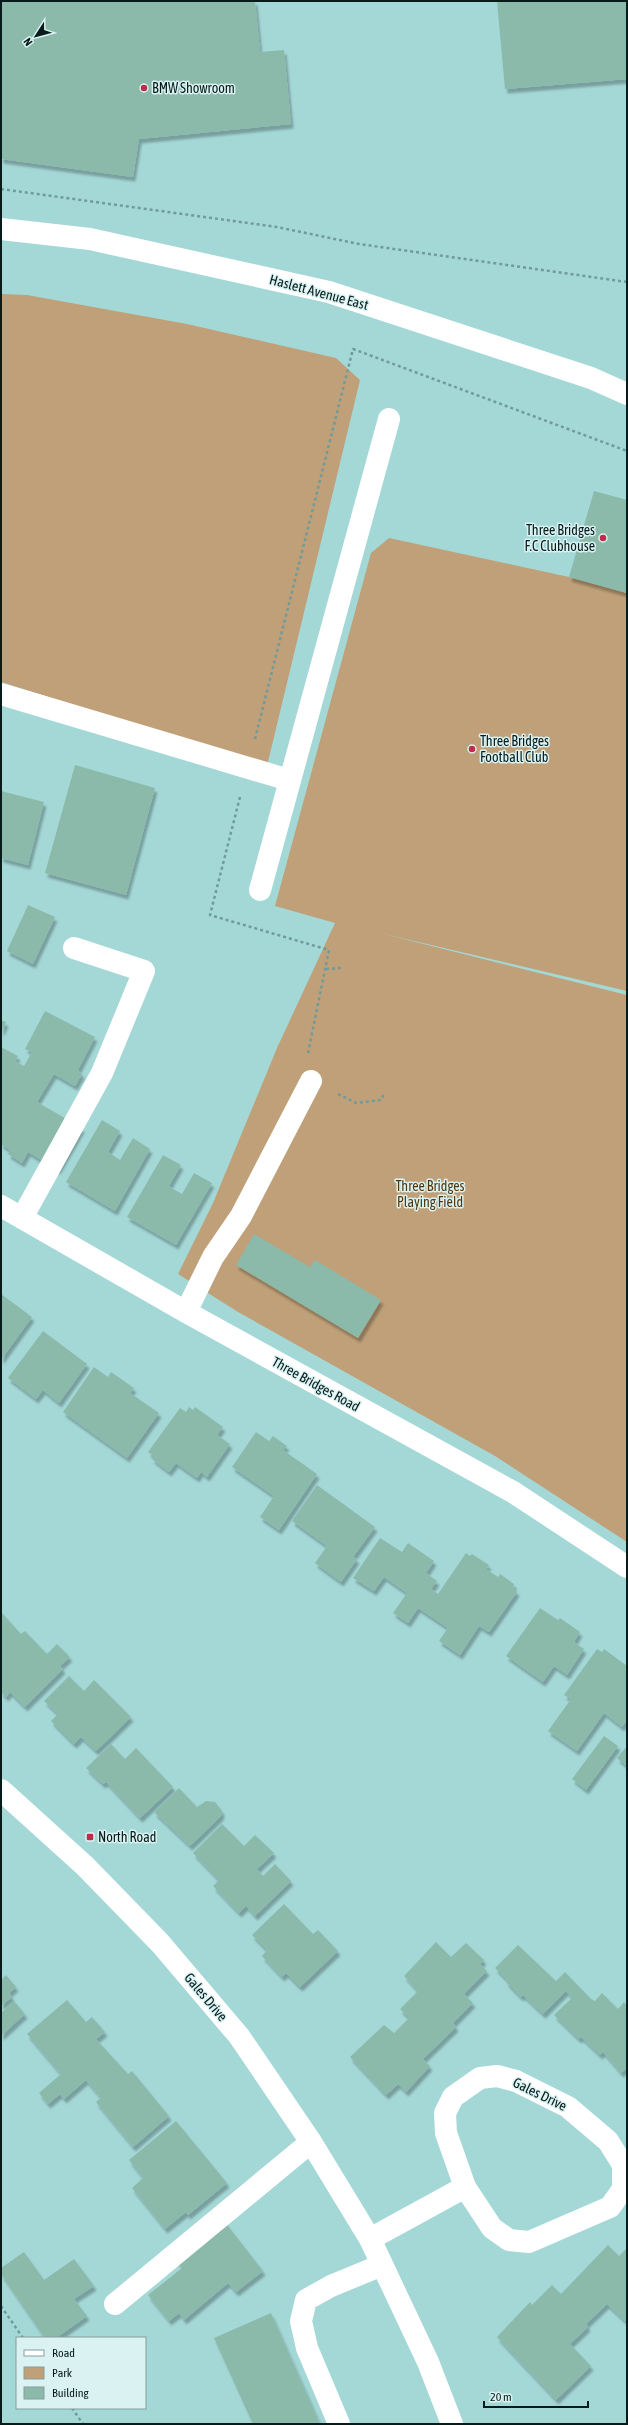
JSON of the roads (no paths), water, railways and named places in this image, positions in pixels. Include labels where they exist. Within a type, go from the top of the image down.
[{"type":"street","name":"Haslett Avenue East","points":[[1,229],[90,239],[329,292],[591,378],[627,394]]},
{"type":"street","points":[[260,890],[389,419]]},
{"type":"street","points":[[1,694],[247,769],[289,780]]},
{"type":"street","points":[[22,1218],[102,1072],[144,971],[74,948]]},
{"type":"street","points":[[186,1312],[213,1257],[241,1216],[311,1081]]},
{"type":"street","name":"Three Bridges Road","points":[[1,1206],[186,1312],[512,1492],[627,1567]]},
{"type":"street","name":"Gales Drive","points":[[1,1790],[85,1866],[160,1943],[239,2036],[311,2142],[370,2239],[428,2362],[452,2424]]},
{"type":"street","name":"Gales Drive","points":[[492,2076],[516,2080],[568,2106],[608,2141],[623,2165],[623,2189],[610,2207],[529,2242],[509,2240],[492,2228],[465,2187],[446,2133],[445,2113],[453,2097],[480,2078],[492,2076]]},
{"type":"street","points":[[115,2304],[311,2142]]},
{"type":"street","points":[[370,2239],[465,2187]]},
{"type":"street","points":[[339,2424],[306,2348],[301,2321],[306,2300],[331,2286],[382,2265]]},
{"type":"place","name":"BMW Showroom","points":[[144,88]]},
{"type":"place","name":"Three Bridges F.C Clubhouse","points":[[603,538]]},
{"type":"place","name":"Three Bridges Football Club","points":[[472,749]]},
{"type":"place","name":"North Road","points":[[90,1837]]},
{"type":"park label","name":"Three Bridges Playing Field","points":[[430,1194]]}]
